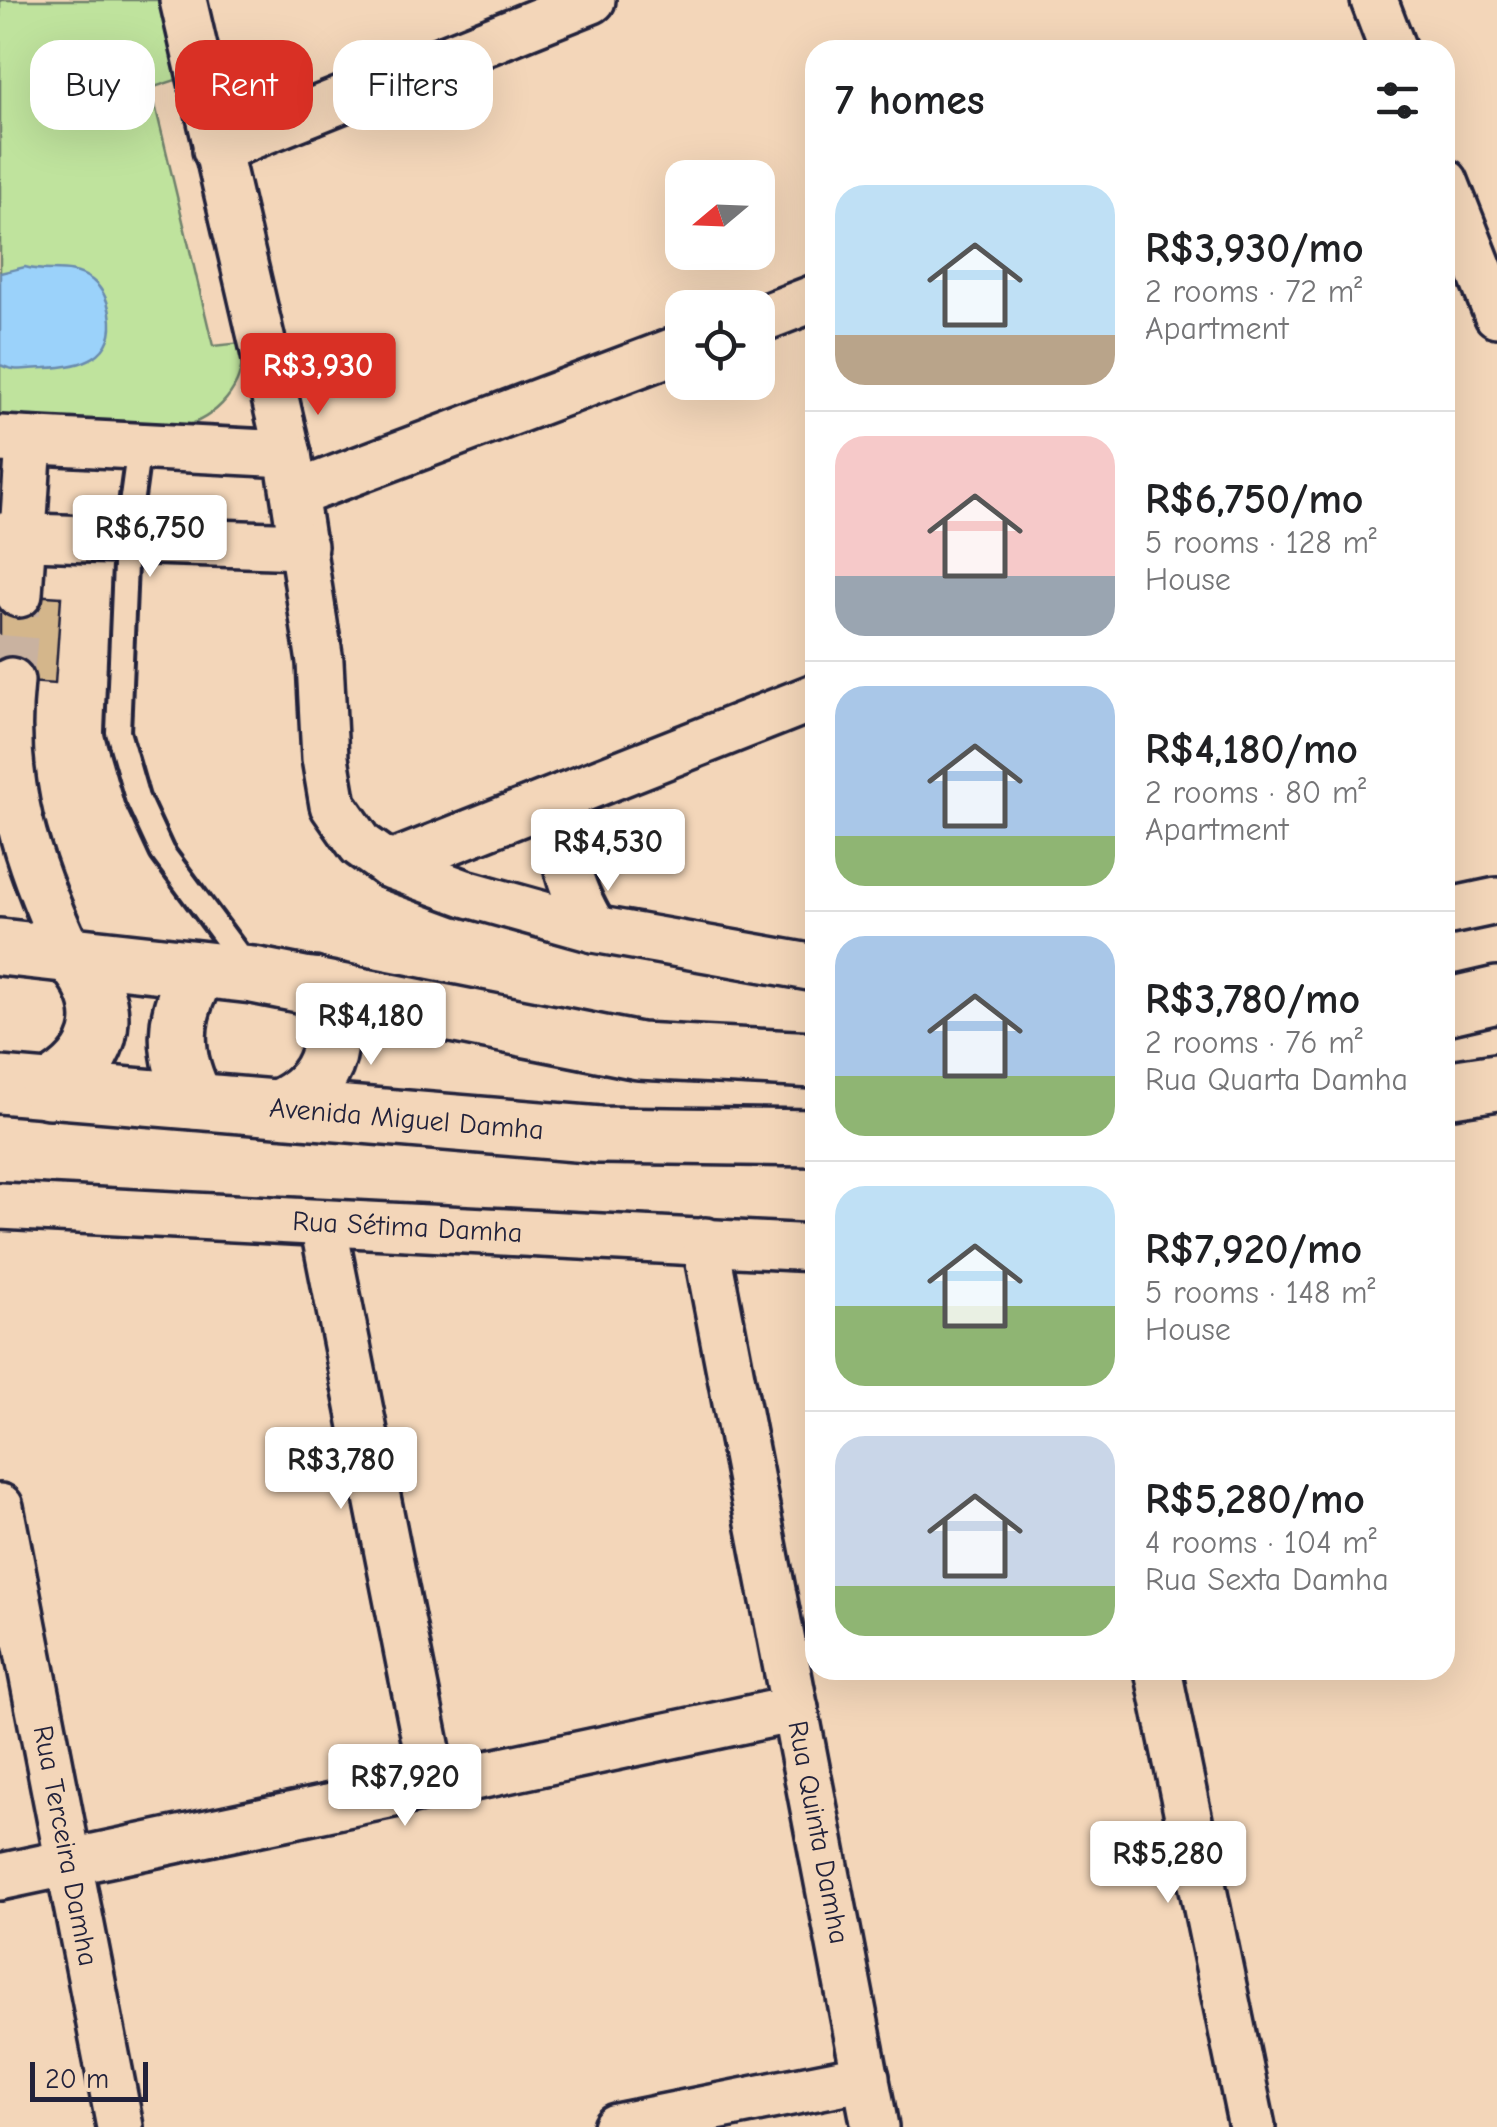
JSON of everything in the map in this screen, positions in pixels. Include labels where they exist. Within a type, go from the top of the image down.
[{"type":"street","points":[[183,0],[291,474],[304,546],[333,805],[361,844],[388,865],[594,930],[805,966]]},
{"type":"street","points":[[216,150],[592,0]]},
{"type":"street","points":[[1374,0],[1389,40]]},
{"type":"street","points":[[1455,207],[1497,314]]},
{"type":"street","points":[[775,313],[805,302]]},
{"type":"street","points":[[19,594],[12,537],[15,440],[139,446],[291,474],[665,353]]},
{"type":"street","points":[[12,537],[304,546]]},
{"type":"street","points":[[11,680],[2,736],[23,836],[41,892],[68,952],[88,973],[99,999],[100,1027],[92,1054],[74,1076],[25,1088]]},
{"type":"street","points":[[388,865],[805,701]]},
{"type":"street","points":[[564,796],[561,845],[571,890],[594,930]]},
{"type":"street","points":[[1455,910],[1497,901]]},
{"type":"street","points":[[0,947],[68,952],[198,972],[253,974],[640,1050],[805,1059]]},
{"type":"street","points":[[196,1101],[178,1059],[176,1036],[183,1002],[198,972]]},
{"type":"street","points":[[280,1108],[311,1088],[330,1056],[332,1031],[327,1007],[312,986]]},
{"type":"street","points":[[1455,1005],[1497,995]]},
{"type":"street","points":[[1455,1088],[1497,1082]]},
{"type":"street","name":"Avenida Miguel Damha","points":[[25,1088],[600,1135],[805,1138]]},
{"type":"street","name":"Rua Sétima Damha","points":[[0,1206],[805,1247]]},
{"type":"street","points":[[322,1224],[434,1785]]},
{"type":"street","name":"Rua Quinta Damha","points":[[705,1242],[875,2127]]},
{"type":"street","name":"Rua Terceira Damha","points":[[0,1507],[120,2127]]},
{"type":"street","points":[[1160,1680],[1252,2127]]},
{"type":"street","points":[[0,1877],[795,1709]]},
{"type":"street","points":[[616,2127],[866,2077]]},
{"type":"lane","points":[[139,446],[126,542],[118,732],[137,798],[162,852],[253,974]]},
{"type":"green space","points":[[0,0],[160,0],[175,62],[175,80],[155,87],[155,40],[30,40],[30,130],[155,130],[155,105],[213,346],[242,343],[240,373],[217,409],[177,429],[0,418]]},
{"type":"water","points":[[25,267],[75,272],[96,283],[110,313],[111,329],[102,350],[71,365],[12,369],[0,365],[0,273]]},
{"type":"building","points":[[0,593],[61,597],[55,684],[0,680]]},
{"type":"tunnel","points":[[11,681],[19,594]]}]
